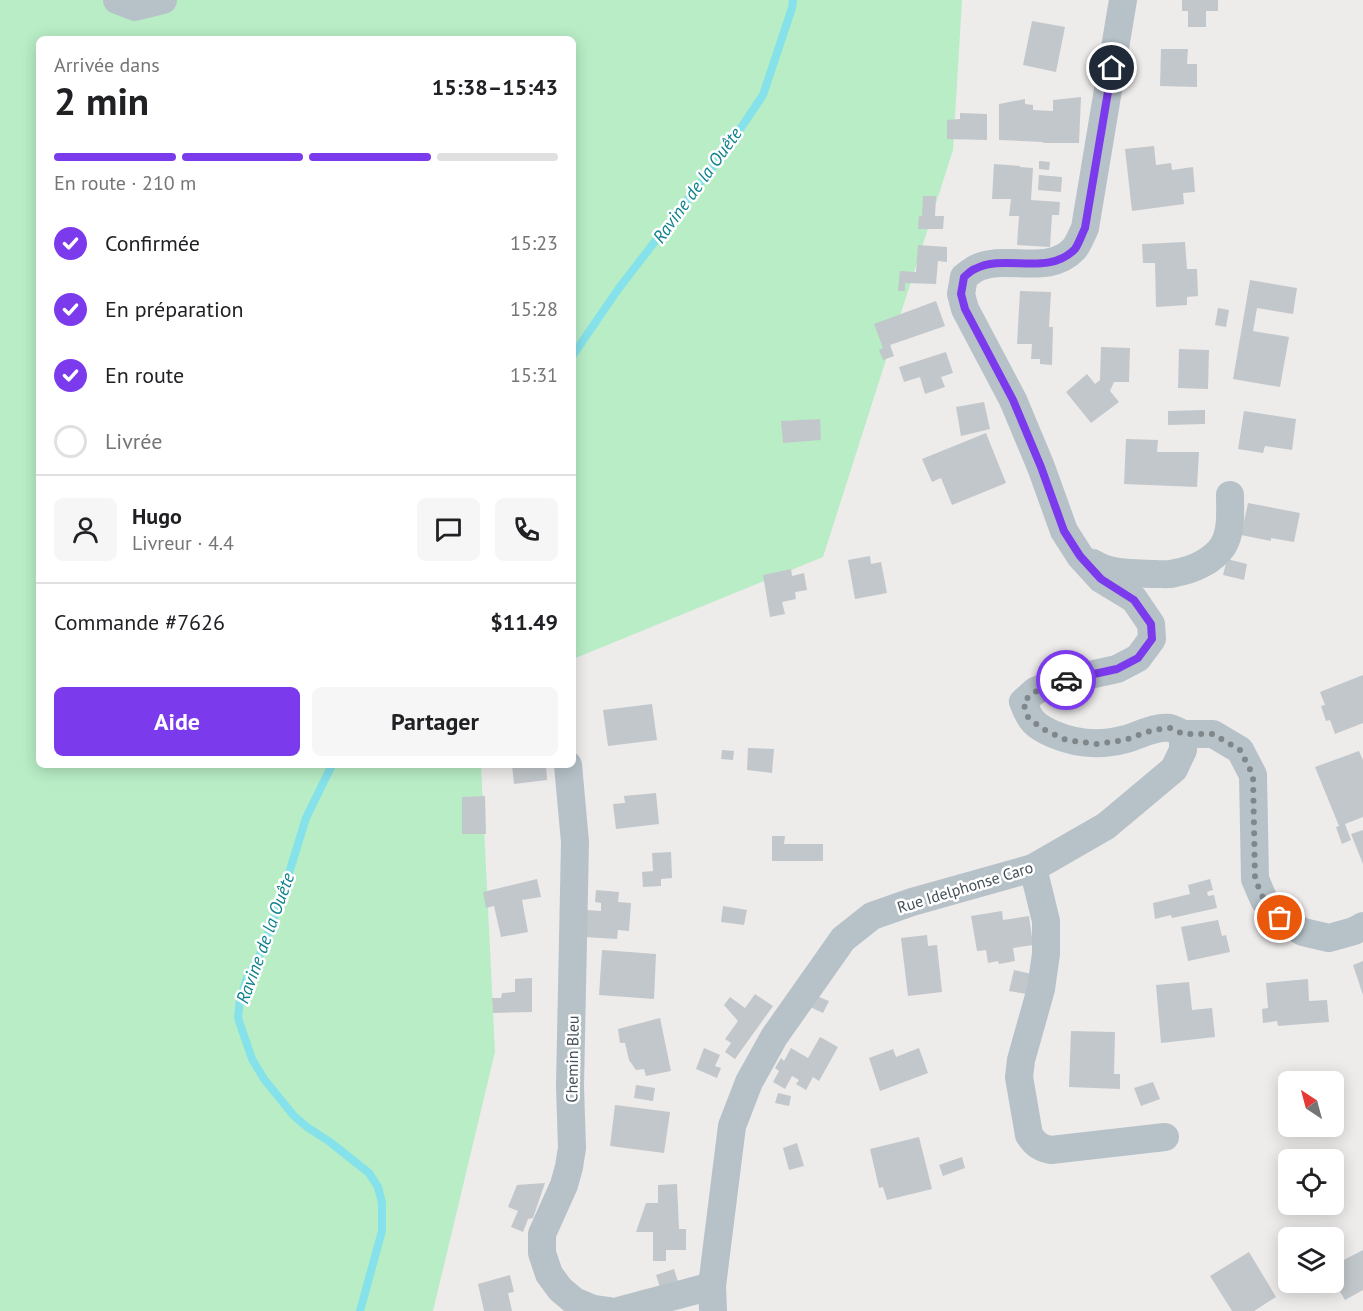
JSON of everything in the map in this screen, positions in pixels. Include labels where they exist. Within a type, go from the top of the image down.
[{"type":"street","points":[[117,0],[135,8],[163,0]]},
{"type":"street","points":[[1123,0],[1085,228],[1076,248],[1051,263],[993,264],[975,268],[964,277],[961,294],[965,309],[1013,400],[1064,531],[1080,556],[1101,579],[1134,600],[1151,624],[1152,639],[1138,658],[1117,669],[1057,682],[1035,691],[1023,702],[1028,717],[1041,728],[1066,740],[1097,744],[1125,740],[1153,730],[1170,728],[1183,734],[1213,734],[1240,750],[1253,775],[1255,879],[1264,900],[1280,918],[1303,932],[1329,938],[1363,926]]},
{"type":"street","points":[[1080,556],[1100,568],[1122,573],[1174,574],[1201,565],[1216,556],[1224,543],[1230,525],[1230,495]]},
{"type":"street","name":"Rue Idelphonse Caro","points":[[712,1299],[732,1126],[749,1082],[774,1037],[843,939],[872,916],[912,902],[1033,868],[1106,826],[1174,769],[1183,750],[1183,734]]},
{"type":"street","name":"Chemin Bleu","points":[[568,768],[575,842],[570,1086],[572,1148],[564,1185],[543,1234],[542,1253],[549,1274],[560,1289],[574,1301],[593,1309],[608,1311]]},
{"type":"street","points":[[1033,868],[1046,921],[1046,954],[1041,989],[1021,1060],[1019,1077],[1029,1135],[1042,1149],[1052,1150],[1165,1137]]},
{"type":"street","points":[[618,1311],[712,1299]]},
{"type":"green space","points":[[0,0],[962,0],[953,150],[823,557],[576,658],[576,36],[36,36],[36,768],[481,768],[495,1052],[433,1311],[0,1311]]},
{"type":"building","points":[[1182,0],[1218,0],[1218,11],[1206,11],[1206,27],[1188,27],[1188,11],[1182,11]]},
{"type":"building","points":[[1032,21],[1065,27],[1056,72],[1023,65]]},
{"type":"building","points":[[1161,49],[1188,49],[1187,64],[1197,64],[1197,87],[1160,86]]},
{"type":"building","points":[[1081,97],[1079,143],[999,140],[999,104],[1025,99],[1025,104],[1033,105],[1033,110],[1053,111],[1053,100]]},
{"type":"building","points":[[960,113],[987,114],[987,140],[947,139],[947,120],[960,119]]},
{"type":"building","points":[[1154,146],[1156,165],[1171,163],[1172,170],[1193,167],[1195,192],[1183,193],[1184,204],[1132,211],[1125,149]]},
{"type":"building","points":[[1039,161],[1050,162],[1049,170],[1039,169]]},
{"type":"building","points":[[994,164],[1033,168],[1031,200],[1060,202],[1059,215],[1052,215],[1050,247],[1017,245],[1019,216],[1009,216],[1011,199],[992,199]]},
{"type":"building","points":[[1039,175],[1062,177],[1061,192],[1038,190]]},
{"type":"building","points":[[923,196],[936,196],[935,216],[944,216],[943,229],[918,229],[919,216],[922,216]]},
{"type":"building","points":[[1185,242],[1187,269],[1197,269],[1198,296],[1187,297],[1187,305],[1156,307],[1155,263],[1143,263],[1142,244]]},
{"type":"building","points":[[918,245],[947,247],[947,262],[938,261],[936,284],[905,283],[905,291],[898,291],[900,271],[916,272]]},
{"type":"building","points":[[1250,280],[1297,288],[1293,314],[1257,308],[1253,331],[1289,337],[1280,387],[1233,379]]},
{"type":"building","points":[[1020,291],[1051,292],[1049,327],[1053,327],[1052,365],[1040,364],[1040,359],[1031,359],[1032,344],[1017,344]]},
{"type":"building","points":[[936,301],[945,326],[890,345],[894,356],[883,360],[879,350],[883,348],[874,324]]},
{"type":"building","points":[[1218,308],[1229,310],[1226,327],[1215,325]]},
{"type":"building","points":[[1101,347],[1130,348],[1129,382],[1114,382],[1110,391],[1119,402],[1091,423],[1066,392],[1087,374],[1095,384],[1100,380]]},
{"type":"building","points":[[1179,349],[1209,350],[1208,389],[1178,388]]},
{"type":"building","points":[[946,352],[953,373],[941,377],[945,387],[925,394],[920,377],[904,382],[899,367]]},
{"type":"building","points":[[984,402],[990,429],[961,436],[956,407]]},
{"type":"building","points":[[1205,410],[1205,424],[1168,425],[1168,411]]},
{"type":"building","points":[[1244,411],[1296,419],[1292,450],[1265,446],[1263,453],[1238,449]]},
{"type":"building","points":[[820,419],[821,440],[783,443],[781,421]]},
{"type":"building","points":[[986,433],[1006,483],[952,505],[941,478],[932,482],[922,459]]},
{"type":"building","points":[[1126,439],[1158,440],[1157,452],[1199,452],[1197,487],[1124,484]]},
{"type":"building","points":[[1248,503],[1300,513],[1294,542],[1271,538],[1271,541],[1241,535]]},
{"type":"building","points":[[870,556],[871,564],[881,562],[887,593],[855,599],[848,560]]},
{"type":"building","points":[[1227,559],[1247,564],[1244,580],[1223,575]]},
{"type":"building","points":[[791,569],[792,576],[804,573],[807,590],[795,592],[796,599],[782,602],[785,614],[770,617],[763,575]]},
{"type":"building","points":[[1363,675],[1363,723],[1335,734],[1330,720],[1326,721],[1321,706],[1325,705],[1320,692]]},
{"type":"building","points":[[652,704],[657,740],[608,746],[603,710]]},
{"type":"building","points":[[748,748],[774,749],[772,773],[747,770]]},
{"type":"building","points":[[722,750],[734,751],[733,760],[721,759]]},
{"type":"building","points":[[1359,751],[1363,760],[1363,817],[1345,824],[1351,840],[1342,844],[1336,827],[1339,826],[1315,767]]},
{"type":"building","points":[[512,768],[546,768],[547,780],[514,784]]},
{"type":"building","points":[[656,793],[659,824],[616,829],[613,804],[625,803],[624,796]]},
{"type":"building","points":[[485,796],[486,834],[462,834],[462,797]]},
{"type":"building","points":[[1363,830],[1363,864],[1351,834]]},
{"type":"building","points":[[772,836],[785,836],[784,844],[823,844],[823,861],[772,861]]},
{"type":"building","points":[[671,852],[672,878],[661,879],[661,886],[643,887],[642,872],[653,871],[652,853]]},
{"type":"building","points":[[537,879],[541,897],[522,900],[528,932],[501,937],[494,906],[486,908],[483,892]]},
{"type":"building","points":[[1210,879],[1213,890],[1207,892],[1208,896],[1214,895],[1217,908],[1172,918],[1171,915],[1155,919],[1153,903],[1190,894],[1188,885]]},
{"type":"building","points":[[596,890],[619,892],[618,902],[631,903],[629,931],[618,930],[617,939],[584,937],[587,910],[601,911],[601,903],[595,902]]},
{"type":"building","points":[[723,906],[747,910],[744,925],[721,922]]},
{"type":"building","points":[[1002,911],[1003,920],[1029,916],[1033,945],[1013,948],[1015,961],[999,964],[998,961],[988,963],[986,950],[977,951],[971,916]]},
{"type":"building","points":[[1218,920],[1222,936],[1226,935],[1230,952],[1188,961],[1181,927]]},
{"type":"building","points":[[927,935],[928,946],[937,945],[942,992],[908,996],[901,938]]},
{"type":"building","points":[[602,950],[656,954],[654,999],[599,995]]},
{"type":"building","points":[[1363,961],[1363,995],[1353,965]]},
{"type":"building","points":[[1014,970],[1032,974],[1027,994],[1009,991]]},
{"type":"building","points":[[532,978],[532,1012],[493,1013],[492,998],[501,998],[502,993],[515,992],[515,979]]},
{"type":"building","points":[[1308,979],[1309,1001],[1327,1000],[1329,1022],[1278,1026],[1277,1021],[1263,1023],[1262,1009],[1268,1008],[1266,983]]},
{"type":"building","points":[[1189,982],[1192,1010],[1212,1008],[1215,1037],[1161,1043],[1156,985]]},
{"type":"building","points":[[755,994],[773,1006],[735,1059],[725,1052],[731,1043],[725,1039],[738,1021],[724,1005],[730,997],[745,1008]]},
{"type":"building","points":[[814,995],[829,1001],[823,1013],[808,1006]]},
{"type":"building","points":[[660,1018],[671,1071],[646,1076],[644,1069],[636,1070],[629,1060],[625,1043],[620,1043],[618,1029]]},
{"type":"building","points":[[1071,1031],[1115,1032],[1114,1074],[1120,1074],[1120,1089],[1069,1087]]},
{"type":"building","points":[[820,1037],[838,1047],[819,1081],[813,1077],[806,1090],[796,1084],[799,1080],[792,1076],[785,1089],[773,1082],[779,1071],[775,1068],[781,1058],[784,1061],[791,1048],[808,1058]]},
{"type":"building","points":[[704,1048],[720,1055],[715,1066],[721,1068],[717,1078],[696,1069]]},
{"type":"building","points":[[919,1048],[928,1073],[880,1091],[869,1058],[893,1049],[896,1057]]},
{"type":"building","points":[[1153,1082],[1160,1099],[1141,1106],[1134,1088]]},
{"type":"building","points":[[636,1085],[655,1088],[653,1101],[634,1098]]},
{"type":"building","points":[[778,1093],[791,1096],[789,1106],[775,1103]]},
{"type":"building","points":[[615,1105],[670,1112],[664,1153],[610,1146]]},
{"type":"building","points":[[919,1137],[932,1189],[887,1200],[883,1187],[879,1188],[870,1149]]},
{"type":"building","points":[[797,1143],[804,1166],[789,1170],[783,1148]]},
{"type":"building","points":[[962,1157],[965,1168],[943,1176],[939,1165]]},
{"type":"building","points":[[545,1183],[533,1218],[528,1219],[523,1232],[511,1227],[518,1211],[508,1207],[517,1185]]},
{"type":"building","points":[[677,1184],[679,1229],[686,1229],[686,1250],[666,1250],[666,1261],[653,1261],[653,1232],[636,1232],[646,1203],[658,1203],[658,1185]]},
{"type":"building","points":[[1363,1250],[1363,1290],[1345,1300],[1341,1293],[1344,1293],[1344,1260]]},
{"type":"building","points":[[1249,1252],[1276,1297],[1254,1311],[1232,1311],[1210,1276]]},
{"type":"building","points":[[674,1269],[679,1285],[661,1290],[656,1275]]},
{"type":"building","points":[[510,1275],[514,1292],[508,1293],[512,1311],[484,1311],[478,1284]]},
{"type":"waterway","name":"Ravine de la Ouête","points":[[576,351],[619,288],[728,147],[763,95],[793,0]]},
{"type":"waterway","name":"Ravine de la Ouête","points":[[331,768],[306,818],[282,896],[258,960],[248,975],[240,999],[238,1018],[252,1059],[264,1079],[294,1116],[369,1173],[378,1187],[382,1203],[382,1231],[360,1311]]},
{"type":"way so far","points":[[1066,680],[1035,691],[1023,702],[1028,717],[1041,728],[1066,740],[1097,744],[1125,740],[1153,730],[1170,728],[1183,734],[1213,734],[1240,750],[1253,775],[1255,879],[1264,900],[1280,918]]},
{"type":"route","points":[[1066,680],[1117,669],[1138,658],[1152,639],[1151,624],[1134,600],[1101,579],[1080,556],[1064,531],[1013,400],[965,309],[961,294],[964,277],[975,268],[993,264],[1051,263],[1076,248],[1085,228],[1112,68]]}]
